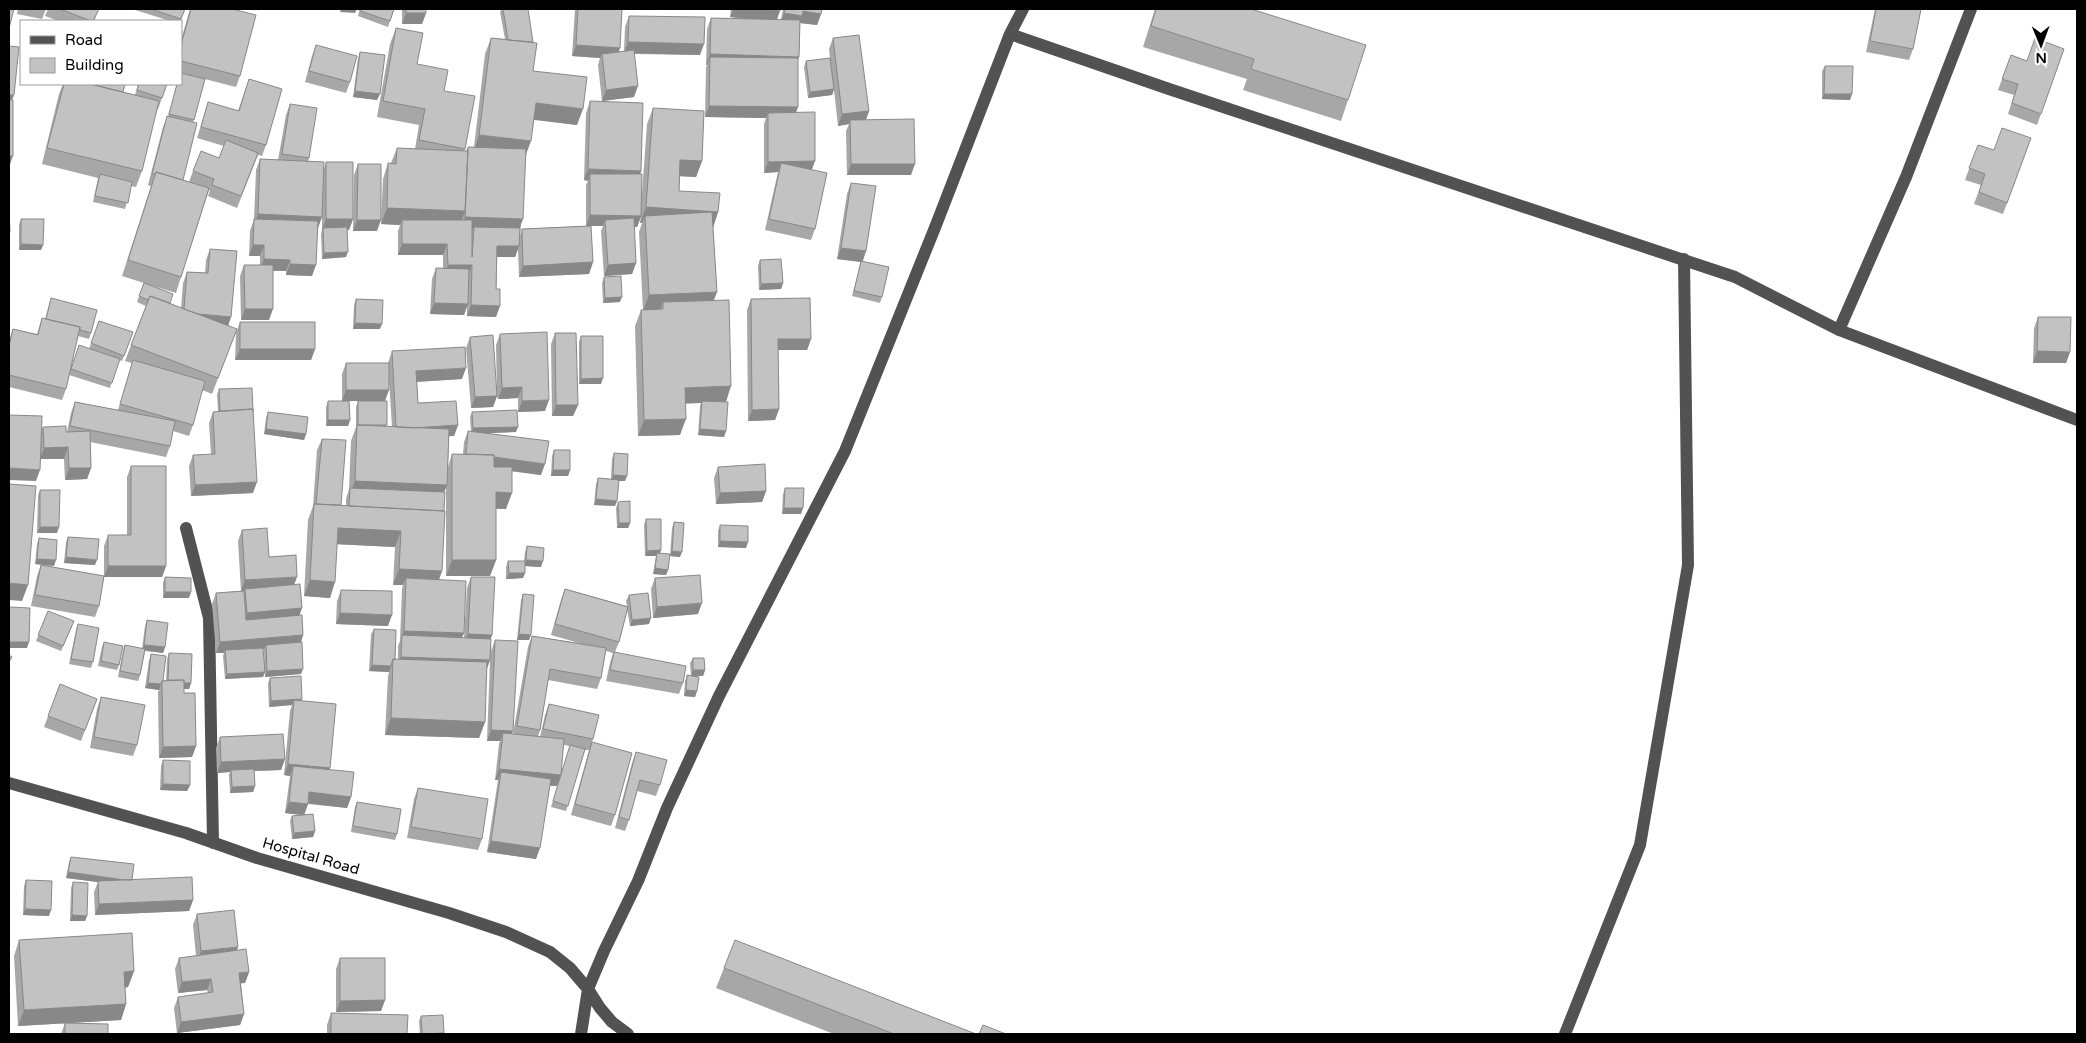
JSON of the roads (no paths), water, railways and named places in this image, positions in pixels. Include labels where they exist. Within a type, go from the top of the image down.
[{"type":"street","points":[[580,1034],[588,989],[638,881],[666,808],[719,696],[845,451],[1010,34],[1022,9]]},
{"type":"street","points":[[1839,330],[1906,177],[1971,9]]},
{"type":"street","points":[[1010,34],[1169,89],[1734,277],[1839,330],[2077,420]]},
{"type":"street","points":[[1565,1034],[1640,845],[1688,566],[1684,259]]},
{"type":"street","points":[[186,528],[209,618],[213,843]]},
{"type":"street","name":"Hospital Road","points":[[9,784],[186,833],[257,858],[506,932],[550,952],[570,968],[612,1022],[628,1034]]}]
